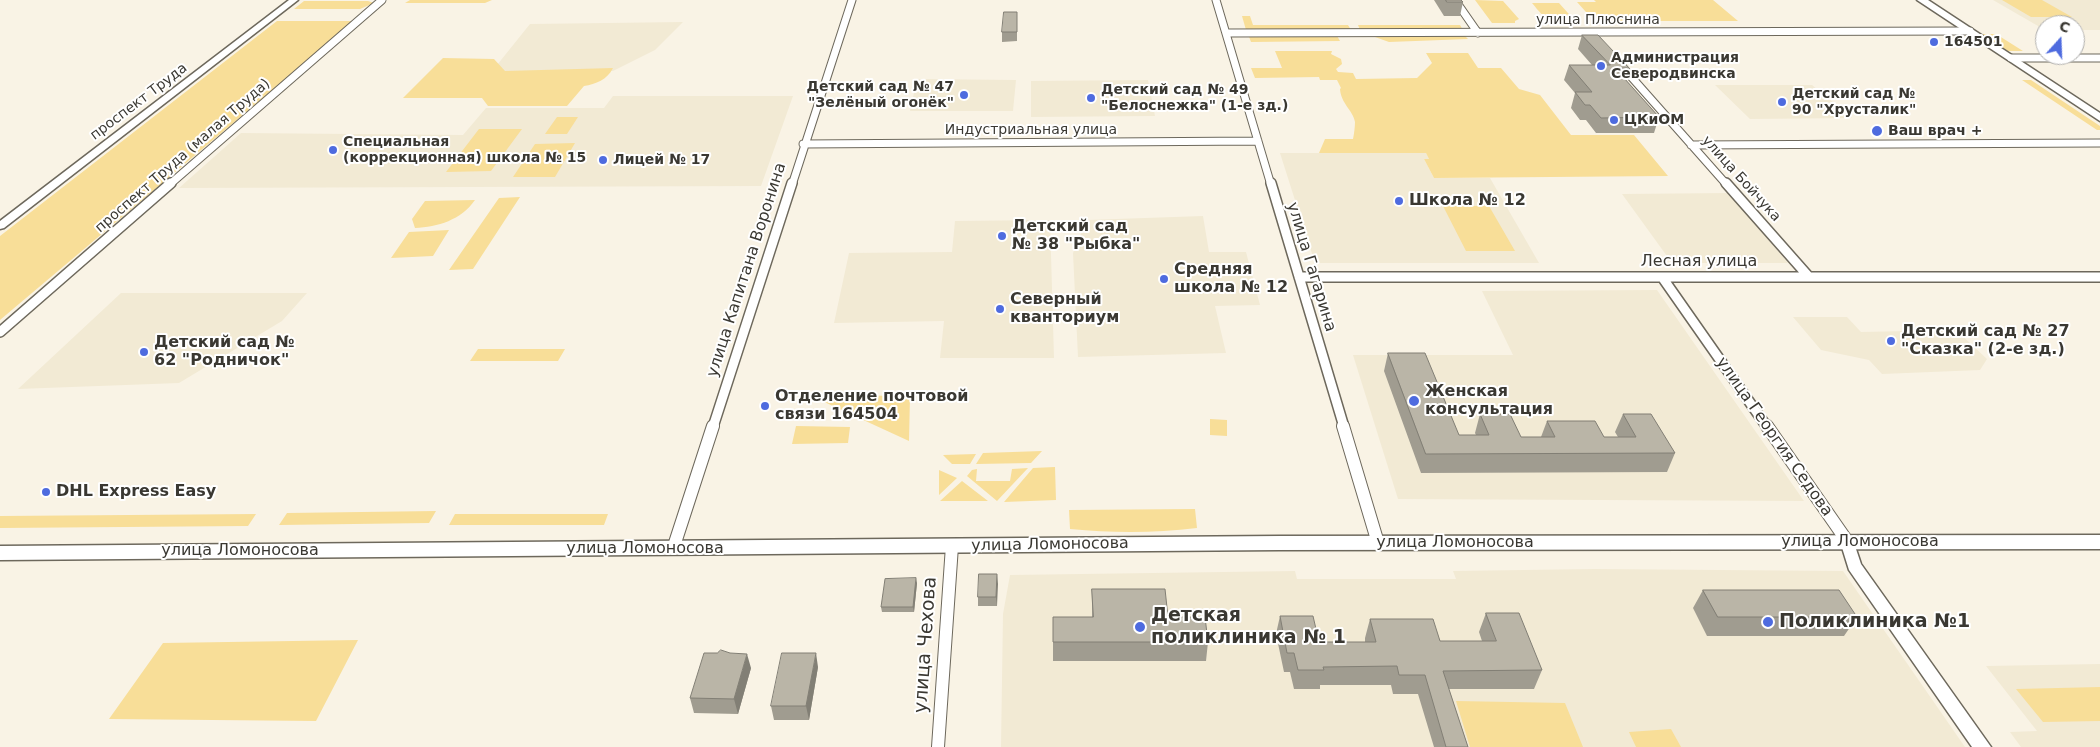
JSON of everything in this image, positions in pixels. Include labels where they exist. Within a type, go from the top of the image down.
[{"type":"main road","points":[[1922,0],[2100,118]]},
{"type":"main road","name":"улица Ломоносова","points":[[0,553],[1378,543],[2100,542]]},
{"type":"street","name":"проспект Труда","points":[[0,226],[294,0]]},
{"type":"street","name":"проспект Труда (малая Труда)","points":[[0,332],[382,0]]},
{"type":"street","name":"улица Капитана Воронина","points":[[673,549],[803,144],[852,0]]},
{"type":"street","name":"улица Гагарина","points":[[1216,0],[1378,543]]},
{"type":"street","points":[[1455,0],[1478,33]]},
{"type":"street","name":"улица Плюснина","points":[[1226,33],[1594,35],[1970,31]]},
{"type":"street","points":[[2011,58],[2100,58]]},
{"type":"street","name":"улица Бойчука","points":[[1615,59],[1809,277]]},
{"type":"street","name":"Индустриальная улица","points":[[803,144],[1258,141]]},
{"type":"street","points":[[1692,144],[2100,143]]},
{"type":"street","name":"Лесная улица","points":[[1299,277],[2100,277]]},
{"type":"street","name":"улица Георгия Седова","points":[[1662,277],[1847,542],[1854,566],[1982,747]]},
{"type":"street","name":"улица Чехова","points":[[938,747],[952,546]]},
{"type":"shaded area","points":[[410,0],[492,0],[485,3],[405,3]]},
{"type":"shaded area","points":[[1475,0],[1503,1],[1519,19],[1515,23],[1492,23]]},
{"type":"shaded area","points":[[1594,0],[1713,0],[1738,21],[1594,21],[1577,2],[1596,2]]},
{"type":"shaded area","points":[[1993,0],[2100,0],[2100,30],[2085,30],[2085,15],[2035,15],[2035,24]]},
{"type":"shaded area","points":[[2002,0],[2042,0],[2068,15],[2035,15],[2035,17],[2031,17]]},
{"type":"shaded area","points":[[304,1],[368,1],[374,3],[360,9],[294,9]]},
{"type":"shaded area","points":[[1532,3],[1559,3],[1576,22],[1555,22],[1542,15]]},
{"type":"shaded area","points":[[1242,16],[1250,16],[1253,25],[1348,25],[1351,30],[1246,30]]},
{"type":"shaded area","points":[[277,21],[354,21],[0,320],[0,236]]},
{"type":"shaded area","points":[[683,22],[655,50],[613,71],[499,72],[497,65],[530,24]]},
{"type":"shaded area","points":[[1358,25],[1460,25],[1463,30],[1360,30]]},
{"type":"shaded area","points":[[1248,34],[1336,34],[1340,41],[1251,42]]},
{"type":"shaded area","points":[[1377,34],[1464,35],[1468,39],[1389,42],[1375,37]]},
{"type":"shaded area","points":[[1978,34],[1996,34],[2023,51],[2004,51]]},
{"type":"shaded area","points":[[1275,51],[1332,51],[1331,54],[1341,59],[1342,64],[1336,69],[1338,72],[1353,73],[1356,79],[1417,78],[1432,63],[1426,53],[1468,53],[1478,68],[1501,68],[1519,89],[1540,95],[1571,135],[1634,135],[1668,176],[1434,178],[1424,159],[1429,159],[1426,153],[1319,153],[1325,139],[1353,139],[1354,118],[1342,99],[1341,88],[1337,80],[1320,80],[1319,77],[1255,78],[1251,68],[1282,68]]},
{"type":"shaded area","points":[[443,58],[494,59],[505,71],[613,68],[608,76],[601,81],[584,86],[567,106],[488,106],[482,98],[403,98]]},
{"type":"shaded area","name":"Детский сад № 47 \"Зелёный огонёк\"","points":[[917,79],[1016,80],[1013,111],[910,111]]},
{"type":"shaded area","name":"Детский сад № 49 \"Белоснежка\" (1-е зд.)","points":[[1148,80],[1155,116],[1031,117],[1031,81]]},
{"type":"shaded area","points":[[2022,80],[2031,80],[2100,126],[2100,130],[2097,130]]},
{"type":"shaded area","name":"Детский сад № 90 \"Хрусталик\"","points":[[1715,85],[1812,85],[1852,118],[1750,119]]},
{"type":"shaded area","name":"Лицей № 17","points":[[613,96],[793,96],[761,186],[179,188],[241,133],[463,135],[486,108],[604,108]]},
{"type":"shaded area","points":[[557,117],[578,117],[567,134],[545,134]]},
{"type":"shaded area","points":[[479,129],[522,129],[491,171],[446,172]]},
{"type":"shaded area","points":[[575,143],[555,177],[513,177],[535,144]]},
{"type":"shaded area","name":"Школа № 12","points":[[1280,153],[1426,153],[1429,159],[1424,159],[1434,178],[1490,178],[1539,263],[1315,263]]},
{"type":"shaded area","points":[[1729,193],[1788,263],[1672,263],[1622,194]]},
{"type":"shaded area","points":[[520,197],[473,269],[449,270],[499,198]]},
{"type":"shaded area","points":[[475,200],[463,213],[448,221],[432,226],[415,228],[412,219],[425,201]]},
{"type":"shaded area","points":[[1443,206],[1489,206],[1515,251],[1466,251]]},
{"type":"shaded area","name":"Средняя школа № 12","points":[[1203,216],[1209,252],[1246,252],[1260,305],[1215,306],[1226,353],[1078,357],[1073,253],[1087,220]]},
{"type":"shaded area","points":[[1050,220],[1054,358],[940,358],[944,321],[834,323],[849,253],[952,252],[955,221]]},
{"type":"shaded area","points":[[449,230],[433,256],[391,258],[409,232]]},
{"type":"shaded area","points":[[1657,290],[1804,501],[1398,499],[1353,355],[1513,355],[1482,291]]},
{"type":"shaded area","name":"Детский сад № 62 \"Родничок\"","points":[[121,293],[307,293],[282,321],[179,383],[18,389]]},
{"type":"shaded area","name":"Детский сад № 27 \"Сказка\" (2-е зд.)","points":[[1793,317],[1847,317],[1861,332],[1956,330],[1987,359],[1980,370],[1882,374],[1869,360],[1821,350]]},
{"type":"shaded area","points":[[478,349],[565,349],[558,361],[470,361]]},
{"type":"shaded area","points":[[809,395],[910,396],[909,441]]},
{"type":"shaded area","points":[[1210,419],[1227,420],[1227,436],[1210,435]]},
{"type":"shaded area","points":[[796,426],[850,427],[848,443],[792,444]]},
{"type":"shaded area","points":[[1042,451],[1031,463],[976,464],[983,453]]},
{"type":"shaded area","points":[[976,454],[970,464],[952,464],[943,455]]},
{"type":"shaded area","points":[[1055,467],[1056,500],[1004,502],[1033,468]]},
{"type":"shaded area","points":[[1028,468],[997,501],[967,476],[972,470],[977,469],[976,481],[1010,481],[1012,469]]},
{"type":"shaded area","points":[[939,470],[957,478],[939,495]]},
{"type":"shaded area","points":[[962,481],[988,501],[940,501]]},
{"type":"shaded area","points":[[1195,509],[1197,528],[1134,532],[1070,529],[1069,510]]},
{"type":"shaded area","points":[[436,511],[429,523],[279,525],[287,513]]},
{"type":"shaded area","points":[[256,514],[248,526],[0,528],[0,516]]},
{"type":"shaded area","points":[[455,514],[608,514],[604,525],[449,525]]},
{"type":"shaded area","points":[[1595,569],[1843,571],[1965,747],[1001,747],[1003,614],[1010,575],[1295,571],[1297,579],[1456,579],[1453,571]]},
{"type":"shaded area","points":[[358,640],[316,721],[109,719],[163,643]]},
{"type":"shaded area","points":[[2100,664],[2100,747],[2021,747],[2010,732],[2037,731],[1986,666]]},
{"type":"shaded area","points":[[2100,687],[2100,721],[2043,722],[2016,689]]},
{"type":"shaded area","points":[[1456,701],[1565,703],[1583,747],[1470,747]]},
{"type":"shaded area","points":[[1671,729],[1681,747],[1636,747],[1629,732]]},
{"type":"building","points":[[1446,0],[1461,0],[1463,2],[1447,2]]},
{"type":"building","points":[[1004,12],[1017,12],[1017,32],[1002,32]]},
{"type":"building","points":[[1582,35],[1598,35],[1629,68],[1615,68],[1659,117],[1601,118],[1590,105],[1585,105],[1575,92],[1592,92],[1569,65],[1610,65]]},
{"type":"building","points":[[1388,353],[1425,353],[1459,435],[1489,435],[1480,414],[1510,414],[1521,437],[1555,437],[1547,421],[1595,421],[1604,437],[1636,437],[1623,414],[1651,414],[1675,453],[1426,454]]},
{"type":"building","points":[[979,574],[997,574],[996,597],[978,597]]},
{"type":"building","points":[[916,578],[913,607],[881,607],[885,579]]},
{"type":"building","points":[[1092,589],[1165,589],[1168,617],[1205,617],[1208,642],[1053,642],[1053,617],[1093,617]]},
{"type":"building","points":[[1703,590],[1839,590],[1857,617],[1718,617]]},
{"type":"building","points":[[1486,613],[1519,613],[1542,670],[1443,671],[1468,747],[1446,747],[1425,675],[1399,675],[1397,666],[1323,667],[1324,670],[1298,670],[1294,653],[1287,653],[1280,616],[1313,616],[1319,642],[1376,642],[1370,619],[1433,619],[1440,641],[1496,641]]},
{"type":"building","points":[[721,650],[730,653],[747,654],[734,699],[690,698],[704,653],[717,653]]},
{"type":"building","points":[[782,653],[816,653],[806,706],[771,706]]},
{"type":"place","name":"164501","points":[[1934,42]]},
{"type":"place","name":"Администрация Северодвинска","points":[[1601,66]]},
{"type":"place","name":"Детский сад № 47 \"Зелёный огонёк\"","points":[[964,95]]},
{"type":"place","name":"Детский сад № 49 \"Белоснежка\" (1-е зд.)","points":[[1091,98]]},
{"type":"place","name":"Детский сад № 90 \"Хрусталик\"","points":[[1782,102]]},
{"type":"place","name":"ЦКиОМ","points":[[1614,120]]},
{"type":"place","name":"Ваш врач +","points":[[1877,131]]},
{"type":"place","name":"Специальная (коррекционная) школа № 15","points":[[333,150]]},
{"type":"place","name":"Лицей № 17","points":[[603,160]]},
{"type":"place","name":"Школа № 12","points":[[1399,201]]},
{"type":"place","name":"Детский сад № 38 \"Рыбка\"","points":[[1002,236]]},
{"type":"place","name":"Средняя школа № 12","points":[[1164,279]]},
{"type":"place","name":"Северный кванториум","points":[[1000,309]]},
{"type":"place","name":"Детский сад № 27 \"Сказка\" (2-е зд.)","points":[[1891,341]]},
{"type":"place","name":"Детский сад № 62 \"Родничок\"","points":[[144,352]]},
{"type":"place","name":"Женская консультация","points":[[1414,401]]},
{"type":"place","name":"Отделение почтовой связи 164504","points":[[765,406]]},
{"type":"place","name":"DHL Express Easy","points":[[46,492]]},
{"type":"place","name":"Поликлиника №1","points":[[1768,622]]},
{"type":"place","name":"Детская поликлиника № 1","points":[[1140,627]]}]
